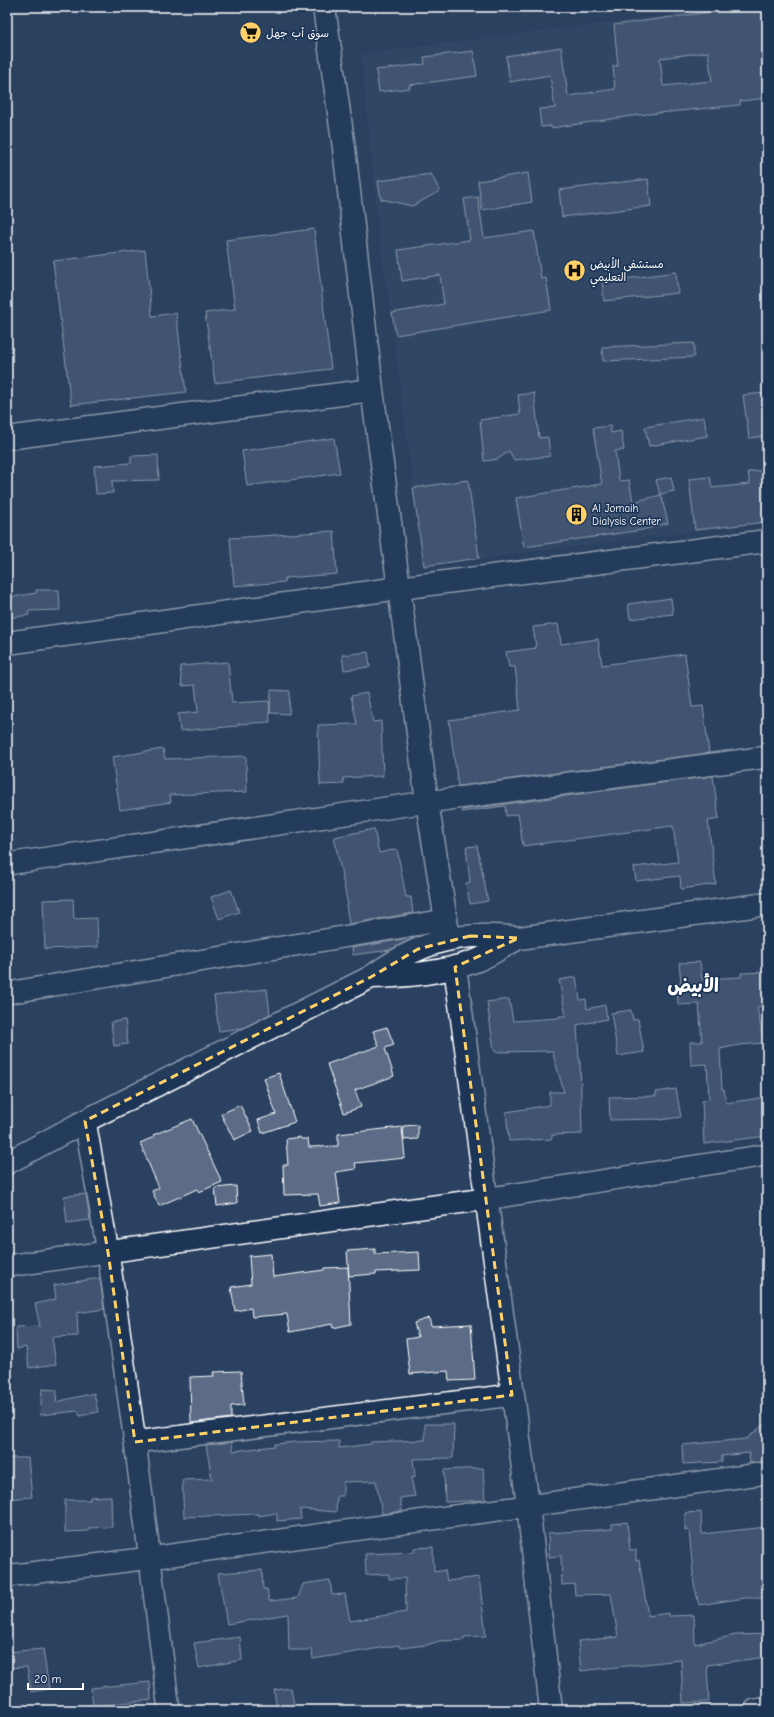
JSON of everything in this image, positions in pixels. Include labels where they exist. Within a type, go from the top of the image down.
[{"type":"street","points":[[324,7],[344,148],[372,390],[400,588],[427,802],[447,930]]},
{"type":"street","points":[[7,438],[372,390]]},
{"type":"street","points":[[7,643],[400,588],[767,541]]},
{"type":"street","points":[[7,864],[427,802],[767,757]]},
{"type":"street","points":[[7,992],[447,930],[470,936],[496,935],[518,938],[767,904]]},
{"type":"street","points":[[7,1163],[85,1121],[371,977],[395,960],[418,949],[447,930]]},
{"type":"street","points":[[371,977],[404,976],[455,967],[479,959],[518,938]]},
{"type":"street","points":[[455,967],[485,1199],[528,1505],[551,1710]]},
{"type":"street","points":[[85,1121],[108,1252],[135,1442],[169,1710]]},
{"type":"street","points":[[7,1266],[485,1199],[767,1155]]},
{"type":"street","points":[[135,1442],[512,1395]]},
{"type":"street","points":[[7,1576],[150,1558],[767,1473]]},
{"type":"street","points":[[755,1710],[767,1708]]},
{"type":"highlighted area","points":[[470,936],[519,938],[455,967],[512,1395],[135,1442],[108,1252],[85,1121],[371,977],[418,949]]},
{"type":"shaded area","name":"مستشفى الأبيض التعليمي","points":[[731,7],[767,7],[767,522],[424,566],[387,287],[381,253],[361,54]]},
{"type":"building","points":[[746,7],[767,7],[767,98],[740,101],[740,105],[638,115],[551,128],[551,126],[541,127],[539,109],[555,108],[550,75],[510,82],[506,56],[561,47],[568,96],[615,89],[613,66],[618,66],[614,25]],"holes":[[[708,52],[712,81],[663,86],[660,58]]]},
{"type":"building","points":[[473,51],[477,76],[409,85],[410,88],[379,92],[376,70],[425,64],[424,57]]},
{"type":"building","points":[[528,173],[532,202],[482,210],[478,181]]},
{"type":"building","points":[[431,174],[440,191],[412,206],[381,199],[378,181]]},
{"type":"building","points":[[648,179],[651,206],[562,217],[559,190]]},
{"type":"building","points":[[478,197],[484,238],[534,231],[541,279],[546,278],[551,310],[396,335],[392,313],[444,304],[440,275],[402,281],[398,250],[470,240],[464,199]]},
{"type":"building","points":[[314,229],[331,369],[215,383],[205,313],[235,309],[226,240]]},
{"type":"building","points":[[145,250],[152,316],[176,313],[186,392],[71,405],[53,261]]},
{"type":"building","points":[[676,272],[678,293],[604,301],[602,282]]},
{"type":"building","points":[[694,343],[694,357],[603,361],[602,347]]},
{"type":"building","points":[[534,393],[539,438],[548,437],[550,456],[514,460],[509,451],[498,459],[484,461],[480,420],[520,414],[518,395]]},
{"type":"building","points":[[767,393],[767,436],[749,438],[743,395]]},
{"type":"building","points":[[704,417],[707,436],[649,446],[645,427]]},
{"type":"building","name":"Al Jomaih Dialysis Center","points":[[610,426],[611,433],[621,431],[624,450],[615,451],[619,481],[629,480],[633,502],[661,495],[668,523],[642,530],[524,547],[516,498],[602,484],[593,428]]},
{"type":"building","points":[[334,438],[340,473],[247,486],[242,451]]},
{"type":"building","points":[[158,455],[159,480],[112,481],[113,493],[96,494],[94,466],[131,463],[131,456]]},
{"type":"building","points":[[767,470],[767,522],[695,530],[689,479],[710,477],[712,488],[750,484],[748,472]]},
{"type":"building","points":[[671,477],[674,491],[660,494],[656,480]]},
{"type":"building","points":[[468,480],[479,558],[424,566],[413,488]]},
{"type":"building","points":[[334,531],[337,574],[285,578],[285,582],[234,586],[230,538]]},
{"type":"building","points":[[36,590],[59,590],[60,610],[28,611],[29,615],[7,618],[7,598],[36,593]]},
{"type":"building","points":[[671,598],[673,614],[630,619],[628,604]]},
{"type":"building","points":[[558,624],[561,644],[598,639],[602,665],[685,654],[692,707],[703,706],[709,753],[458,786],[449,720],[520,710],[515,667],[509,667],[506,652],[536,648],[533,627]]},
{"type":"building","points":[[368,652],[370,667],[344,670],[342,655]]},
{"type":"building","points":[[228,662],[232,703],[269,701],[270,722],[180,731],[178,714],[198,712],[195,685],[182,686],[180,666]]},
{"type":"building","points":[[271,690],[290,691],[289,714],[270,713]]},
{"type":"building","points":[[367,693],[373,722],[381,721],[383,776],[343,778],[344,784],[320,785],[318,725],[357,724],[351,696]]},
{"type":"building","points":[[163,749],[165,759],[246,756],[247,792],[170,795],[171,802],[120,810],[112,757]]},
{"type":"building","points":[[713,776],[719,819],[708,821],[716,884],[681,889],[680,876],[636,881],[634,867],[678,862],[673,826],[523,846],[518,814],[506,816],[505,806],[462,812],[462,810]]},
{"type":"building","points":[[374,829],[379,853],[397,849],[406,897],[411,897],[413,913],[349,924],[346,905],[348,905],[334,837]]},
{"type":"building","points":[[477,846],[488,901],[470,904],[466,883],[470,882],[466,847]]},
{"type":"building","points":[[231,890],[239,912],[219,919],[211,897]]},
{"type":"building","points":[[73,899],[74,919],[97,918],[98,947],[45,949],[43,900]]},
{"type":"building","points":[[415,937],[390,950],[353,955],[352,948]]},
{"type":"building","points":[[700,962],[702,979],[741,977],[741,973],[767,972],[767,1006],[757,1007],[764,1043],[739,1045],[720,1049],[722,1089],[724,1089],[726,1103],[767,1097],[767,1136],[704,1144],[702,1101],[709,1099],[707,1064],[691,1065],[690,1042],[702,1042],[699,1004],[678,1005],[677,983],[681,983],[679,963]]},
{"type":"building","points":[[576,977],[580,1000],[586,999],[587,1009],[605,1005],[607,1019],[577,1025],[580,1059],[582,1134],[552,1135],[552,1139],[509,1141],[506,1112],[550,1105],[550,1092],[564,1092],[552,1051],[496,1052],[494,1050],[487,1002],[509,999],[513,1021],[559,1018],[559,1016],[566,1016],[559,980]]},
{"type":"building","points":[[267,989],[270,1014],[243,1028],[219,1031],[214,996]]},
{"type":"building","points":[[631,1010],[633,1020],[638,1019],[644,1052],[618,1056],[611,1013]]},
{"type":"building","points":[[125,1020],[128,1044],[114,1046],[111,1022]]},
{"type":"building","points":[[387,1027],[394,1045],[385,1048],[394,1076],[355,1090],[361,1107],[344,1113],[327,1064],[379,1046],[373,1031]]},
{"type":"building","points":[[279,1073],[295,1122],[262,1133],[258,1120],[276,1114],[264,1078]]},
{"type":"building","points":[[676,1089],[681,1117],[660,1120],[610,1120],[609,1097],[656,1096],[656,1092]]},
{"type":"building","points":[[240,1105],[253,1131],[234,1140],[221,1114]]},
{"type":"building","points":[[192,1119],[222,1182],[199,1192],[197,1189],[159,1206],[152,1191],[159,1188],[140,1143],[154,1137],[153,1135]]},
{"type":"building","points":[[418,1125],[418,1139],[404,1140],[403,1126]]},
{"type":"building","points":[[402,1127],[405,1158],[355,1163],[356,1169],[336,1172],[340,1203],[320,1206],[318,1194],[284,1195],[283,1165],[288,1165],[286,1139],[300,1137],[301,1139],[308,1139],[309,1147],[338,1146],[338,1134]]},
{"type":"building","points":[[236,1186],[237,1203],[217,1206],[215,1188]]},
{"type":"building","points":[[86,1194],[90,1220],[67,1223],[64,1196]]},
{"type":"building","points":[[375,1249],[375,1254],[419,1252],[420,1270],[376,1272],[376,1274],[349,1276],[347,1251]]},
{"type":"building","points":[[271,1254],[273,1277],[324,1270],[324,1268],[348,1267],[351,1324],[333,1328],[332,1324],[290,1332],[287,1314],[252,1317],[251,1308],[235,1311],[231,1287],[251,1284],[249,1256]]},
{"type":"building","points":[[100,1278],[104,1309],[77,1313],[78,1336],[52,1337],[56,1364],[29,1368],[26,1347],[17,1349],[16,1327],[40,1326],[35,1304],[56,1299],[54,1285]]},
{"type":"building","points":[[429,1318],[431,1326],[471,1324],[475,1380],[449,1381],[448,1371],[410,1374],[406,1339],[418,1337],[414,1323]]},
{"type":"building","points":[[241,1371],[244,1405],[231,1406],[231,1418],[191,1423],[190,1377],[214,1376],[213,1372]]},
{"type":"building","points":[[42,1389],[57,1390],[56,1402],[94,1393],[98,1412],[80,1416],[78,1411],[40,1415]]},
{"type":"building","points":[[767,1422],[767,1461],[750,1463],[749,1453],[722,1456],[722,1462],[683,1464],[682,1445],[746,1439]]},
{"type":"building","points":[[425,1424],[454,1424],[453,1458],[413,1459],[415,1477],[411,1478],[415,1496],[400,1498],[402,1511],[382,1514],[376,1481],[343,1482],[343,1496],[337,1496],[336,1512],[300,1509],[301,1519],[277,1521],[277,1513],[259,1516],[259,1514],[184,1517],[182,1480],[212,1479],[206,1445],[232,1442],[233,1451],[295,1442],[339,1441],[339,1448],[371,1444],[371,1442],[425,1440]]},
{"type":"building","points":[[7,1458],[28,1458],[32,1497],[7,1499]]},
{"type":"building","points":[[483,1468],[485,1500],[445,1502],[444,1470]]},
{"type":"building","points":[[111,1496],[112,1527],[89,1528],[89,1531],[65,1532],[65,1500],[90,1500],[90,1497]]},
{"type":"building","points":[[701,1512],[702,1534],[767,1527],[767,1598],[745,1598],[699,1605],[694,1584],[689,1530],[685,1531],[685,1513]]},
{"type":"building","points":[[627,1522],[630,1550],[636,1550],[636,1561],[639,1560],[648,1616],[668,1613],[669,1616],[694,1615],[695,1644],[736,1635],[767,1634],[767,1657],[707,1665],[709,1702],[683,1703],[681,1660],[581,1671],[578,1641],[618,1637],[611,1594],[575,1595],[574,1584],[562,1585],[561,1556],[549,1557],[548,1533],[612,1529],[612,1524]]},
{"type":"building","points":[[433,1547],[434,1572],[445,1570],[447,1581],[479,1577],[486,1636],[464,1637],[464,1640],[439,1641],[427,1645],[400,1648],[399,1645],[313,1659],[312,1650],[289,1650],[288,1614],[227,1624],[218,1573],[262,1570],[263,1589],[267,1589],[269,1601],[298,1598],[303,1584],[330,1580],[332,1595],[345,1594],[350,1621],[406,1612],[405,1578],[389,1579],[389,1574],[366,1575],[365,1554],[414,1552],[414,1548]]},
{"type":"building","points":[[240,1637],[242,1660],[199,1668],[194,1643]]},
{"type":"building","points":[[43,1649],[49,1689],[31,1692],[27,1667],[7,1668],[7,1652]]},
{"type":"building","points":[[150,1682],[151,1700],[93,1706],[91,1688]]},
{"type":"building","points":[[291,1688],[295,1710],[277,1710],[274,1690]]},
{"type":"place","name":"سوق أب جهل","points":[[251,33]]},
{"type":"place","name":"مستشفى الأبيض التعليمي","points":[[575,270]]},
{"type":"place","name":"Al Jomaih Dialysis Center","points":[[577,514]]},
{"type":"district","name":"الأبيض","points":[[693,985]]}]
